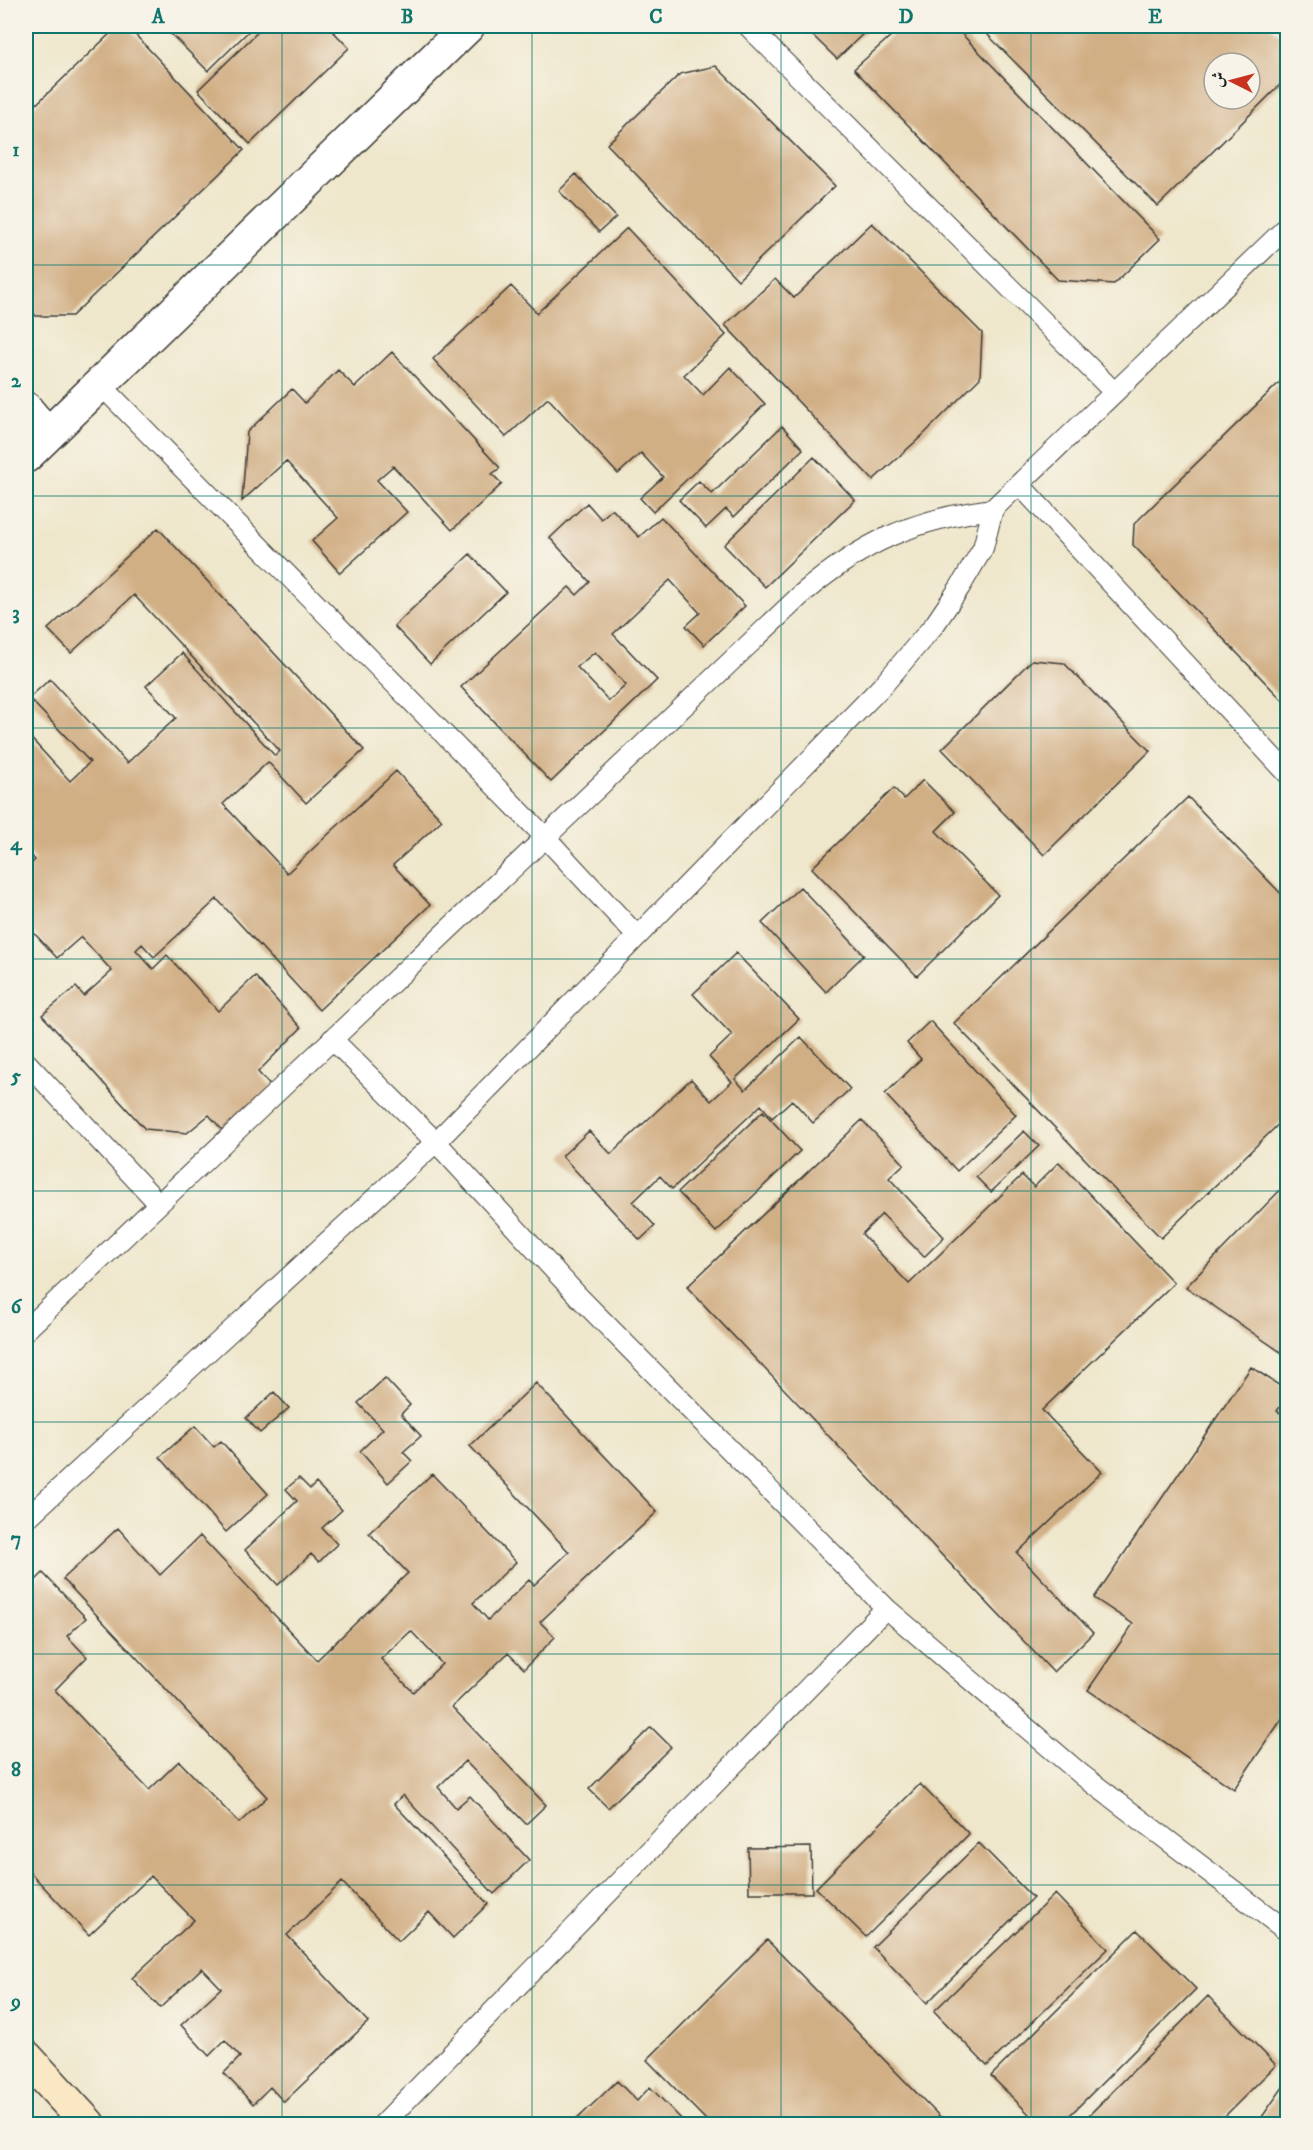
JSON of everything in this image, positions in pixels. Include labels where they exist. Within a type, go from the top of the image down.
[{"type":"main road","points":[[26,2057],[88,2124]]},
{"type":"street","points":[[26,409],[36,445],[468,26]]},
{"type":"lane","points":[[748,26],[1114,392]]},
{"type":"lane","points":[[26,1519],[436,1142],[907,659],[935,624],[972,568],[983,548],[993,509],[1287,226]]},
{"type":"lane","points":[[99,383],[545,837],[636,935]]},
{"type":"lane","points":[[1019,484],[1287,774]]},
{"type":"lane","points":[[26,1330],[835,565],[871,543],[910,526],[951,514],[993,509]]},
{"type":"lane","points":[[332,1039],[436,1142],[586,1304],[886,1608],[1082,1775],[1287,1932]]},
{"type":"lane","points":[[26,1062],[159,1204]]},
{"type":"lane","points":[[383,2124],[886,1608]]},
{"type":"building","points":[[118,26],[127,26],[244,150],[72,316],[36,316],[26,305],[26,114]]},
{"type":"building","points":[[163,26],[254,26],[208,71]]},
{"type":"building","points":[[264,26],[328,26],[349,48],[250,144],[198,90]]},
{"type":"building","points":[[803,26],[871,26],[837,59]]},
{"type":"building","points":[[902,26],[954,26],[1160,239],[1114,284],[1058,280],[854,69]]},
{"type":"building","points":[[979,26],[1270,26],[1288,43],[1288,77],[1262,103],[1262,51],[1202,51],[1202,111],[1254,111],[1158,206]]},
{"type":"building","points":[[716,66],[835,186],[738,280],[607,144],[680,74]]},
{"type":"building","points":[[576,174],[616,217],[599,232],[559,191]]},
{"type":"building","points":[[872,223],[982,333],[980,378],[924,434],[873,480],[725,325],[775,279],[794,298]]},
{"type":"building","points":[[627,228],[726,335],[684,375],[703,395],[730,367],[765,404],[653,512],[640,498],[663,477],[641,453],[618,474],[548,398],[506,437],[433,359],[511,286],[537,313]]},
{"type":"building","points":[[392,352],[500,468],[492,474],[502,484],[452,530],[393,466],[377,480],[407,512],[340,573],[312,541],[338,518],[286,461],[242,501],[247,432],[292,389],[305,403],[338,370],[355,387]]},
{"type":"building","points":[[1284,378],[1288,382],[1288,706],[1133,545],[1134,524]]},
{"type":"building","points":[[782,426],[803,449],[734,517],[726,509],[706,528],[679,500],[699,481],[712,494]]},
{"type":"building","points":[[814,457],[855,500],[765,587],[724,545]]},
{"type":"building","points":[[587,503],[601,519],[612,509],[639,537],[661,517],[745,606],[704,645],[686,626],[700,613],[670,580],[613,634],[657,680],[551,782],[461,687],[569,587],[577,595],[590,582],[550,538]],"holes":[[[595,652],[626,685],[609,701],[577,667]]]},
{"type":"building","points":[[158,528],[364,750],[306,803],[268,762],[223,804],[287,873],[396,771],[442,820],[393,865],[430,905],[319,1010],[217,899],[154,957],[142,944],[136,950],[153,969],[167,955],[218,1011],[255,976],[301,1028],[258,1072],[274,1090],[225,1133],[209,1115],[187,1133],[145,1129],[42,1015],[76,987],[84,996],[112,971],[81,937],[57,958],[34,933],[26,941],[26,869],[35,860],[26,849],[26,733],[70,781],[90,762],[29,698],[50,679],[127,763],[176,718],[146,686],[182,653],[275,756],[280,751],[134,595],[71,653],[48,629]]},
{"type":"building","points":[[470,554],[506,592],[430,664],[394,626]]},
{"type":"building","points":[[1032,660],[1064,663],[1150,751],[1044,855],[942,749]]},
{"type":"building","points":[[923,780],[955,812],[936,831],[998,895],[917,976],[812,868],[894,788],[904,799]]},
{"type":"building","points":[[1188,797],[1288,901],[1288,1115],[1161,1238],[954,1023]]},
{"type":"building","points":[[800,887],[864,955],[826,992],[762,923]]},
{"type":"building","points":[[736,953],[799,1019],[735,1079],[745,1090],[801,1037],[850,1089],[813,1123],[792,1100],[772,1118],[761,1105],[672,1189],[660,1176],[633,1202],[655,1226],[640,1240],[562,1156],[589,1131],[611,1154],[691,1079],[711,1101],[732,1082],[709,1057],[732,1035],[693,994]]},
{"type":"building","points":[[930,1021],[1016,1115],[957,1171],[885,1094],[921,1059],[907,1043]]},
{"type":"building","points":[[763,1111],[800,1151],[716,1232],[678,1192]]},
{"type":"building","points":[[862,1120],[904,1164],[889,1178],[944,1237],[924,1257],[882,1214],[862,1234],[909,1284],[1022,1175],[1034,1187],[1059,1162],[1174,1283],[1042,1410],[1102,1472],[1017,1553],[1093,1633],[1053,1672],[687,1287]]},
{"type":"building","points":[[1024,1131],[1039,1146],[991,1192],[976,1177]]},
{"type":"building","points":[[1288,1182],[1288,1357],[1186,1287]]},
{"type":"building","points":[[1251,1367],[1288,1391],[1288,1396],[1277,1411],[1288,1417],[1288,1710],[1234,1789],[1088,1690],[1133,1624],[1094,1598]]},
{"type":"building","points":[[385,1378],[410,1405],[401,1414],[421,1436],[403,1452],[412,1461],[388,1483],[360,1451],[383,1429],[358,1403]]},
{"type":"building","points":[[536,1383],[657,1512],[540,1622],[555,1637],[524,1669],[508,1653],[452,1707],[546,1805],[526,1824],[465,1761],[438,1787],[456,1808],[470,1796],[529,1860],[494,1894],[403,1795],[394,1804],[488,1904],[453,1938],[429,1912],[399,1941],[342,1882],[287,1935],[368,2022],[284,2102],[270,2087],[253,2104],[224,2073],[240,2057],[225,2040],[209,2056],[181,2025],[221,1988],[202,1968],[160,2008],[132,1978],[194,1920],[151,1876],[89,1935],[26,1868],[26,1590],[43,1573],[86,1618],[67,1636],[87,1657],[55,1690],[149,1790],[179,1761],[239,1823],[267,1797],[63,1579],[118,1528],[160,1575],[200,1536],[317,1660],[408,1573],[369,1533],[432,1474],[516,1562],[473,1603],[488,1620],[529,1580],[534,1585],[569,1552],[470,1446]],"holes":[[[411,1631],[442,1664],[413,1692],[381,1659]]]},
{"type":"building","points":[[274,1392],[289,1408],[260,1433],[246,1418]]},
{"type":"building","points":[[195,1426],[214,1447],[221,1441],[268,1494],[226,1532],[160,1457]]},
{"type":"building","points":[[299,1478],[310,1489],[316,1483],[342,1510],[322,1528],[337,1544],[319,1562],[311,1554],[278,1585],[245,1550],[297,1501],[286,1489]]},
{"type":"building","points":[[651,1727],[671,1747],[608,1808],[589,1789]]},
{"type":"building","points":[[920,1784],[969,1834],[866,1937],[816,1888]]},
{"type":"building","points":[[979,1843],[1033,1898],[927,2003],[873,1947]]},
{"type":"building","points":[[811,1847],[812,1893],[749,1893],[748,1848]]},
{"type":"building","points":[[1055,1894],[1108,1949],[987,2066],[934,2011]]},
{"type":"building","points":[[1137,1930],[1196,1989],[1061,2124],[1039,2124],[991,2076]]},
{"type":"building","points":[[767,1940],[947,2124],[710,2124],[647,2060]]},
{"type":"building","points":[[1208,1996],[1276,2065],[1217,2124],[1080,2124]]},
{"type":"building","points":[[1288,2080],[1288,2124],[1257,2124]]},
{"type":"building","points":[[617,2081],[637,2101],[650,2087],[686,2124],[572,2124]]}]
